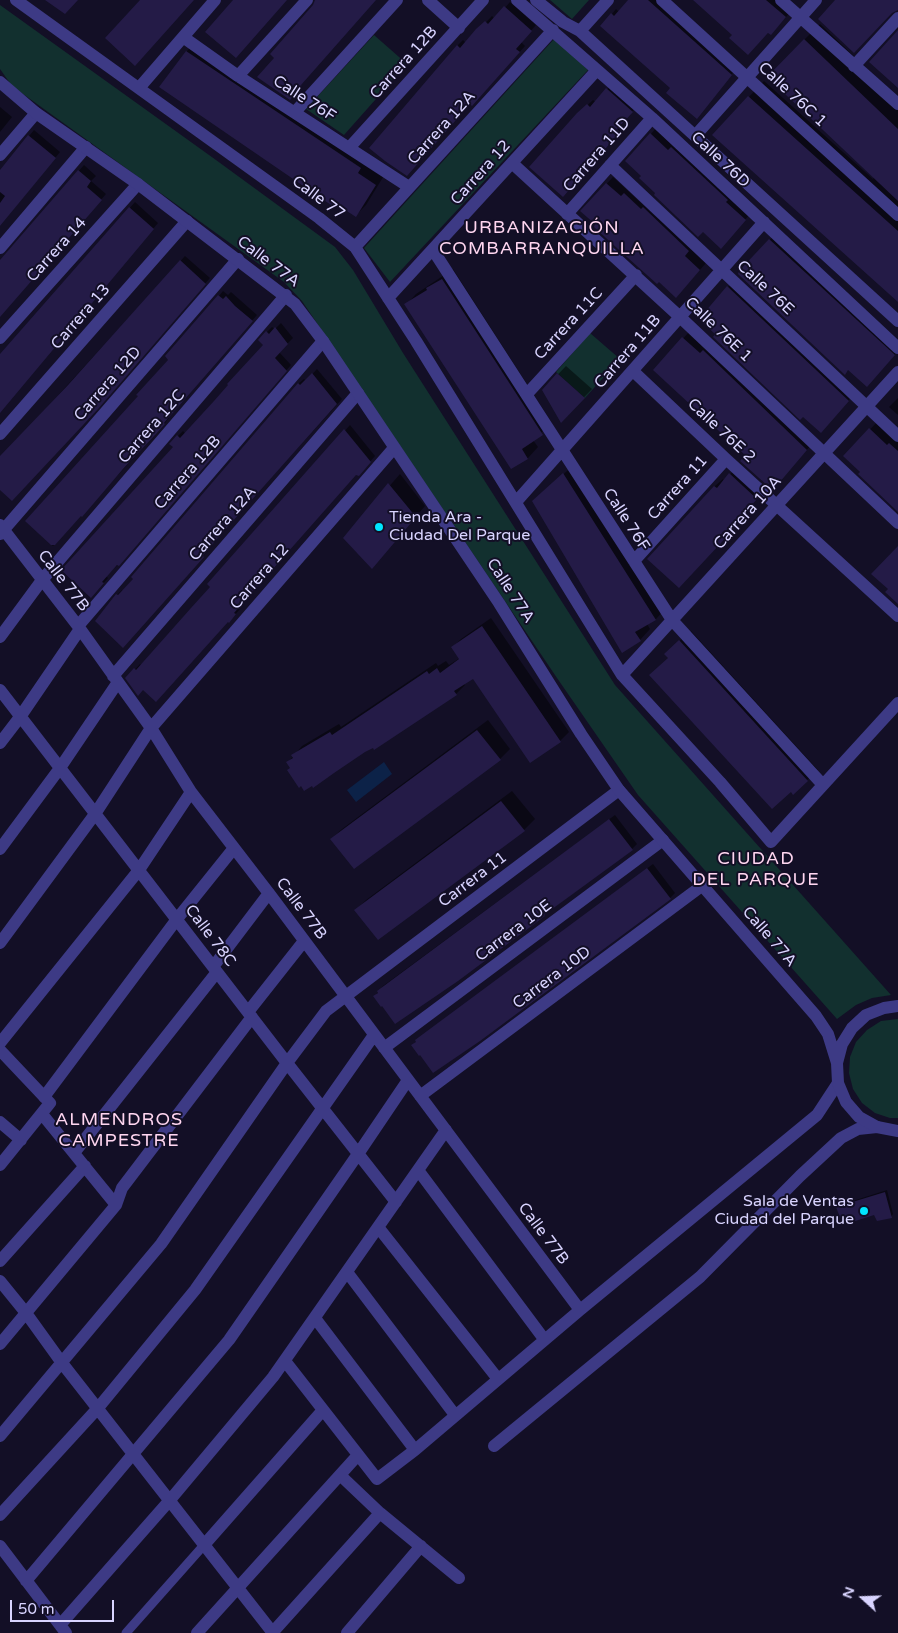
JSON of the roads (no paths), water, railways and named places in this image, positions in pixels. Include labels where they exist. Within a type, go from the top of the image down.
[{"type":"street","name":"Calle 77","points":[[16,0],[320,218],[355,247],[516,502],[622,675],[720,782],[771,842],[823,785]]},
{"type":"street","points":[[139,88],[215,0]]},
{"type":"street","points":[[238,76],[307,0]]},
{"type":"street","points":[[295,112],[397,0]]},
{"type":"street","points":[[428,0],[459,28]]},
{"type":"street","name":"Carrera 12B","points":[[349,148],[459,28],[482,0]]},
{"type":"street","name":"Calle 76D","points":[[517,0],[652,118],[898,348]]},
{"type":"street","name":"Calle 76D","points":[[536,0],[563,22],[580,31],[898,321]]},
{"type":"street","points":[[580,31],[608,0]]},
{"type":"street","name":"Calle 76C 1","points":[[662,0],[898,214]]},
{"type":"street","points":[[781,0],[898,104]]},
{"type":"street","points":[[695,136],[816,0]]},
{"type":"street","points":[[854,66],[898,18]]},
{"type":"street","name":"Carrera 12A","points":[[355,247],[553,30]]},
{"type":"street","name":"Calle 76F","points":[[183,37],[238,76],[409,188]]},
{"type":"street","name":"Carrera 12","points":[[388,298],[597,70]]},
{"type":"street","name":"Calle 77A","points":[[0,82],[36,113],[138,184],[296,304],[323,341],[499,603],[581,734],[619,790],[816,1016],[828,1034],[837,1063]]},
{"type":"street","points":[[0,155],[36,113]]},
{"type":"street","name":"Carrera 11D","points":[[567,214],[652,118]]},
{"type":"street","points":[[0,248],[86,147]]},
{"type":"street","name":"Calle 76E 1","points":[[512,163],[680,316],[898,523]]},
{"type":"street","name":"Calle 76E","points":[[610,165],[898,436]]},
{"type":"street","name":"Carrera 14","points":[[0,338],[138,184]]},
{"type":"street","name":"Carrera 13","points":[[0,434],[186,221]]},
{"type":"street","name":"Carrera 11B","points":[[516,502],[764,222]]},
{"type":"street","name":"Calle 76F","points":[[433,250],[672,620],[823,785]]},
{"type":"street","name":"Carrera 12D","points":[[1,530],[238,259]]},
{"type":"street","name":"Carrera 11C","points":[[527,394],[636,275]]},
{"type":"street","name":"Carrera 12C","points":[[0,637],[42,580],[286,296]]},
{"type":"street","name":"Carrera 12B","points":[[0,743],[20,717],[79,628],[323,341]]},
{"type":"street","name":"Calle 76E 2","points":[[633,371],[898,616]]},
{"type":"street","name":"Carrera 10A","points":[[622,675],[898,372]]},
{"type":"street","name":"Carrera 12A","points":[[0,849],[60,768],[116,679],[358,393]]},
{"type":"street","name":"Carrera 12","points":[[0,942],[95,814],[151,728],[394,448]]},
{"type":"street","name":"Carrera 11","points":[[634,561],[726,459]]},
{"type":"street","name":"Calle 77B","points":[[1,530],[79,628],[151,728],[191,792],[580,1310]]},
{"type":"street","name":"Calle 78C","points":[[0,690],[396,1202]]},
{"type":"street","points":[[823,785],[898,703]]},
{"type":"street","name":"Carrera 11","points":[[0,1436],[161,1244],[287,1063],[326,1011],[619,790]]},
{"type":"street","points":[[0,1043],[139,870],[191,792]]},
{"type":"street","name":"Carrera 10E","points":[[384,1048],[663,840]]},
{"type":"street","points":[[44,1096],[177,919],[234,848]]},
{"type":"street","name":"Carrera 10D","points":[[420,1096],[703,885]]},
{"type":"street","points":[[74,1153],[215,970],[268,893]]},
{"type":"street","points":[[0,1344],[116,1205],[122,1188],[304,941]]},
{"type":"street","points":[[877,1127],[859,1117],[846,1102],[838,1083],[837,1063],[842,1044],[852,1028],[866,1015],[884,1008],[898,1006]]},
{"type":"street","points":[[0,1515],[98,1408],[195,1290],[374,1035]]},
{"type":"street","points":[[0,1050],[50,1103],[0,1165]]},
{"type":"street","points":[[26,1580],[229,1340],[408,1080]]},
{"type":"street","points":[[285,1361],[377,1479],[415,1450],[544,1339],[817,1115],[838,1083]]},
{"type":"street","points":[[42,1114],[116,1205]]},
{"type":"street","points":[[0,1122],[21,1140]]},
{"type":"street","points":[[494,1446],[700,1277],[800,1176],[841,1138],[858,1129],[877,1127],[897,1131]]},
{"type":"street","points":[[0,1546],[63,1629],[274,1377],[446,1130]]},
{"type":"street","points":[[0,1261],[84,1166]]},
{"type":"street","points":[[418,1170],[544,1339]]},
{"type":"street","points":[[378,1227],[498,1379]]},
{"type":"street","points":[[346,1272],[455,1415]]},
{"type":"street","points":[[0,1281],[272,1633],[380,1513]]},
{"type":"street","points":[[315,1318],[415,1450]]},
{"type":"street","points":[[204,1545],[323,1410]]},
{"type":"street","points":[[197,1633],[358,1455]]},
{"type":"street","points":[[340,1474],[380,1513],[459,1578]]},
{"type":"street","points":[[347,1633],[421,1546]]},
{"type":"lane","points":[[126,1633],[204,1545]]},
{"type":"water","points":[[384,762],[392,774],[356,802],[347,790]]},
{"type":"place","name":"Tienda Ara - Ciudad Del Parque","points":[[379,527]]},
{"type":"place","name":"Sala de Ventas Ciudad del Parque","points":[[864,1211]]},
{"type":"district","name":"URBANIZACIÓN COMBARRANQUILLA","points":[[542,238]]},
{"type":"district","name":"CIUDAD DEL PARQUE","points":[[756,870]]},
{"type":"district","name":"ALMENDROS CAMPESTRE","points":[[119,1130]]}]
